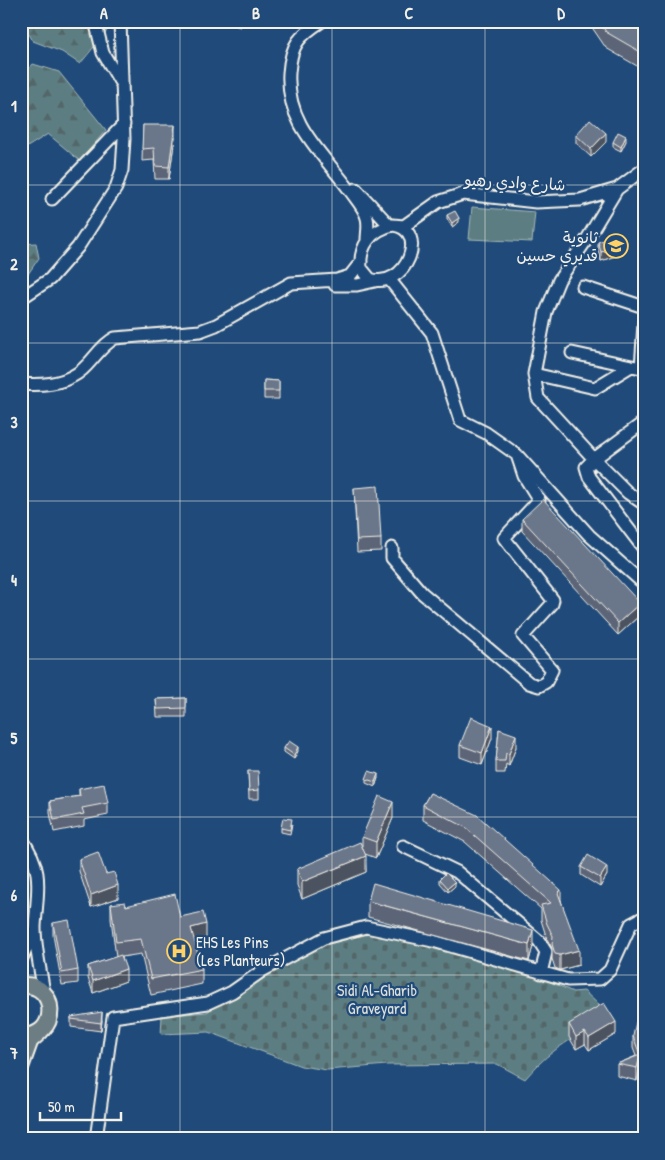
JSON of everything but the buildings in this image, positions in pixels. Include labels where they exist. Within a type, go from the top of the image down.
[{"type":"main road","points":[[21,986],[32,986],[44,993],[51,1008],[50,1017],[41,1031],[30,1042],[21,1066]]},
{"type":"main road","points":[[21,1035],[34,1035],[41,1031]]},
{"type":"street","points":[[95,21],[102,53],[123,87]]},
{"type":"street","points":[[21,295],[26,295],[50,279],[78,247],[116,188],[122,170],[124,124],[120,21]]},
{"type":"street","points":[[322,21],[299,37],[291,58],[289,83],[292,107],[300,126],[338,172],[392,226]]},
{"type":"street","points":[[52,200],[124,124]]},
{"type":"street","name":"شارع وادي رهيو","points":[[392,226],[404,226],[414,221],[438,202],[452,197],[475,194],[536,202],[565,202],[617,190],[644,169]]},
{"type":"street","points":[[338,172],[367,217],[367,240]]},
{"type":"street","points":[[617,190],[559,280],[546,312],[534,374],[538,398],[594,459],[639,494],[644,504]]},
{"type":"street","points":[[267,296],[299,286],[358,284],[389,279],[400,272],[408,261],[411,242],[438,202]]},
{"type":"street","points":[[375,281],[363,272],[360,262],[362,249],[367,240],[379,230],[392,226],[403,228],[411,242]]},
{"type":"street","points":[[21,384],[50,383],[69,377],[85,367],[106,344],[115,338],[200,331],[216,325],[296,282],[350,276],[360,262]]},
{"type":"street","points":[[389,279],[432,333],[460,420],[486,433],[517,455],[589,535],[644,584]]},
{"type":"street","points":[[583,287],[644,307]]},
{"type":"street","points":[[639,367],[644,323]]},
{"type":"street","points":[[572,353],[639,367]]},
{"type":"street","points":[[534,374],[595,388],[639,367]]},
{"type":"street","points":[[644,422],[586,467],[589,476],[644,549]]},
{"type":"street","points":[[392,548],[392,558],[422,593],[529,683],[540,686],[546,682],[552,670],[523,636],[552,604],[551,596],[504,538],[540,500],[524,476],[517,455]]},
{"type":"street","points":[[21,838],[36,864],[39,880],[35,928],[44,993]]},
{"type":"street","points":[[403,846],[457,872],[540,941],[546,952],[541,973]]},
{"type":"street","points":[[96,1139],[113,1017],[208,1003],[232,992],[262,971],[324,938],[366,927],[433,941],[568,980],[600,979],[610,970],[631,924],[644,917]]},
{"type":"street","points":[[21,960],[35,928]]},
{"type":"green space","points":[[21,21],[110,21],[111,26],[80,64],[62,52],[33,41]]},
{"type":"green space","points":[[33,64],[59,72],[106,130],[80,161],[48,134],[21,151],[21,78]]},
{"type":"green space","points":[[472,207],[535,212],[532,242],[469,239]]},
{"type":"green space","points":[[36,243],[39,258],[26,277],[21,278],[21,244]]},
{"type":"green space","name":"Sidi Al-Gharib Graveyard","points":[[377,932],[394,934],[530,973],[573,992],[584,991],[599,1005],[592,1020],[581,1032],[546,1057],[525,1079],[497,1064],[387,1065],[327,1070],[301,1066],[209,1032],[161,1034],[162,1016],[207,1012],[274,968],[324,945]]},
{"type":"place","name":"ثانوية قديري حسين","points":[[616,246]]},
{"type":"place","name":"EHS Les Pins (Les Planteurs)","points":[[179,951]]}]
